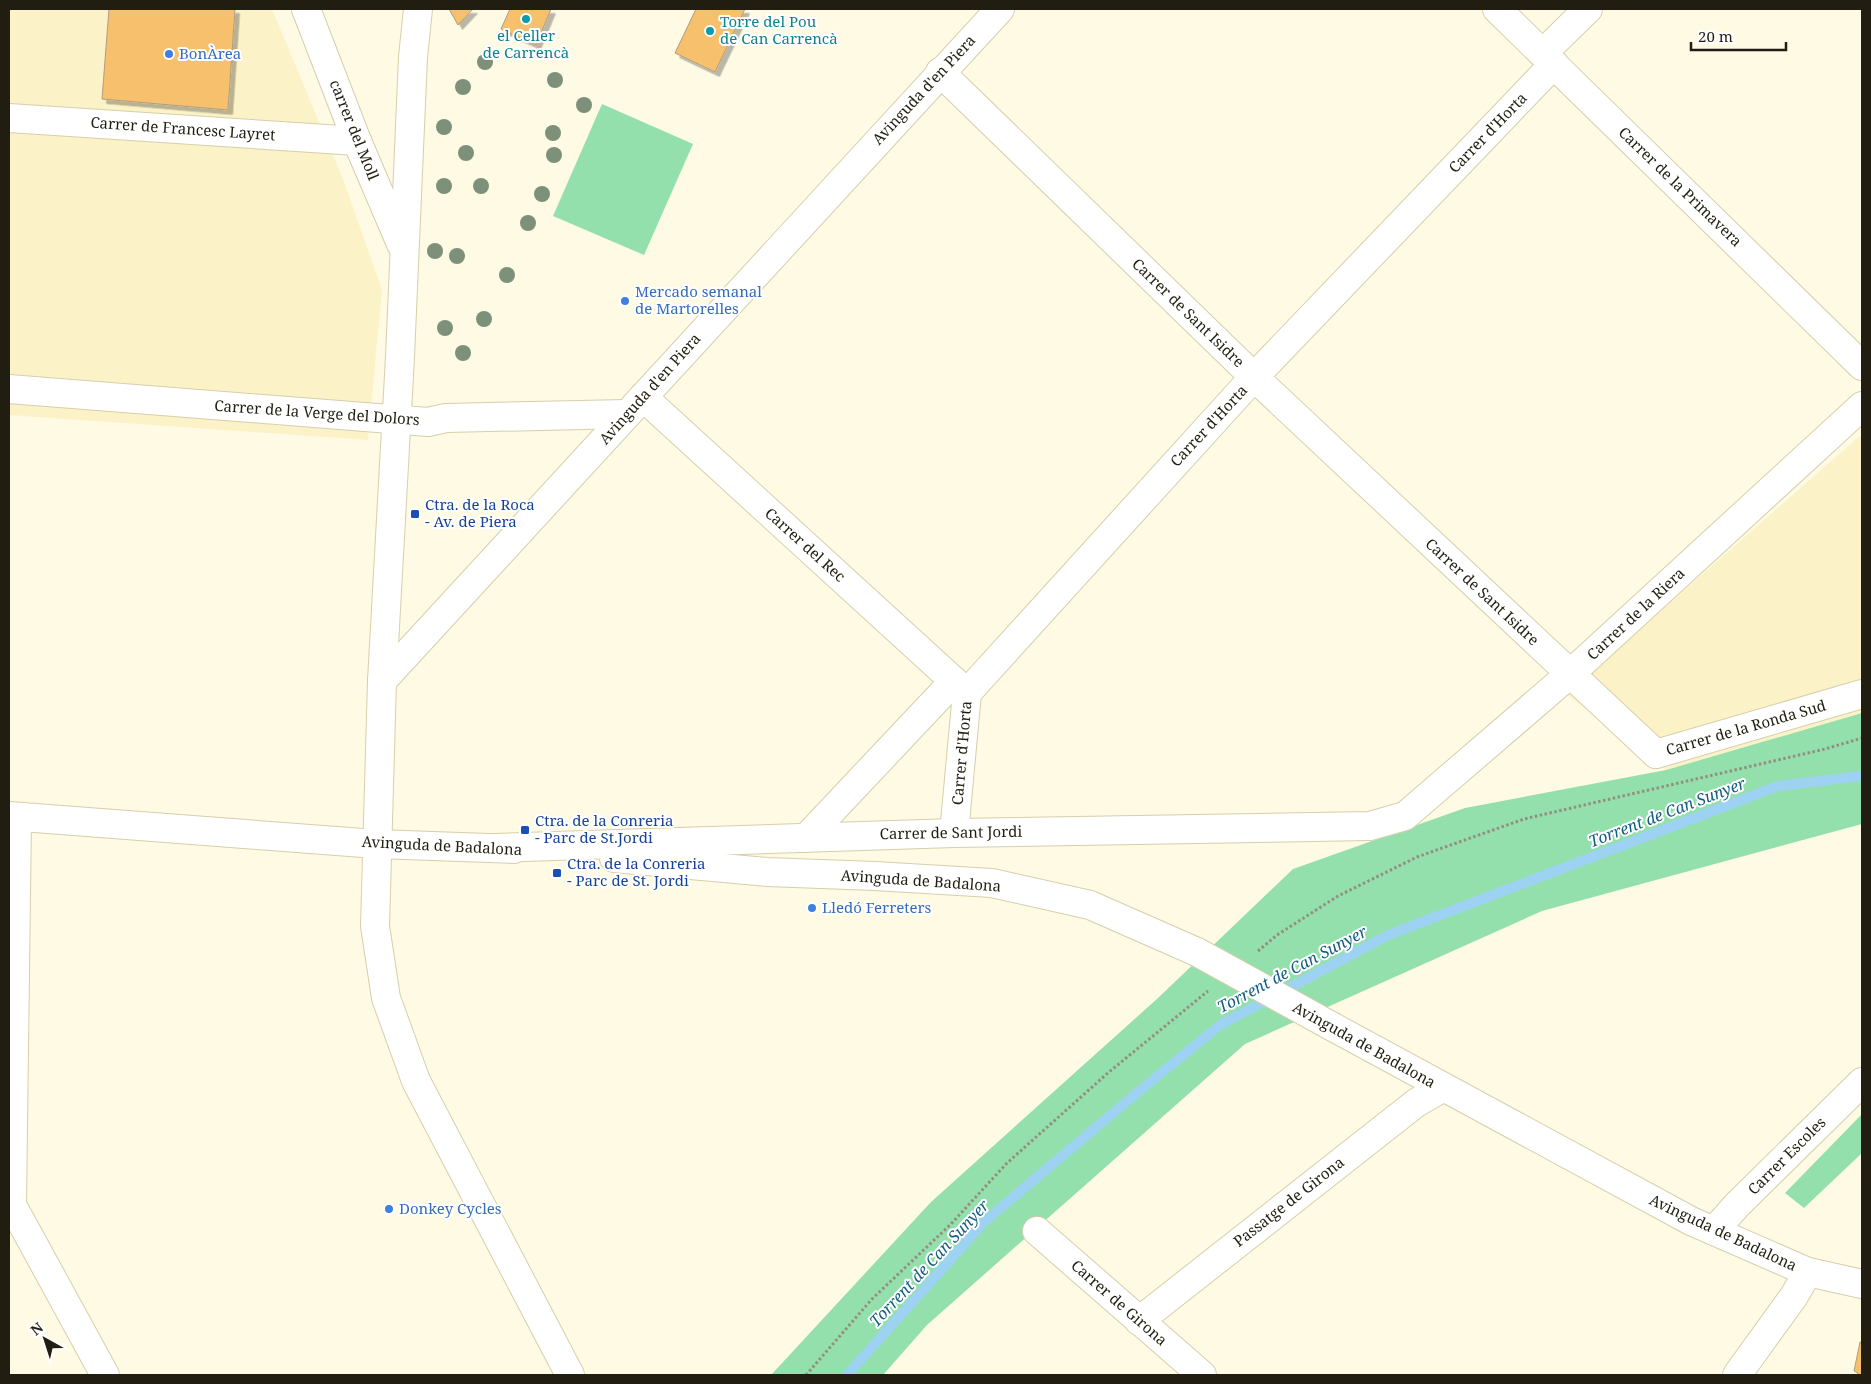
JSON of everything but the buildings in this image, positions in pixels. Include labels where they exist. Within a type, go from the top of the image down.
[{"type":"street","name":"carrer del Moll","points":[[306,9],[357,140],[404,251]]},
{"type":"street","points":[[418,9],[412,57],[382,681],[375,926],[386,998],[416,1081],[570,1375]]},
{"type":"street","name":"Avinguda d'en Piera","points":[[382,681],[581,467],[634,405],[1000,9]]},
{"type":"street","name":"Carrer de la Primavera","points":[[1496,9],[1862,366]]},
{"type":"street","name":"Carrer d'Horta","points":[[954,833],[960,687],[1094,552],[1548,59],[1588,9]]},
{"type":"street","name":"Carrer de Sant Isidre","points":[[940,72],[1254,377],[1570,674]]},
{"type":"street","name":"Carrer de Francesc Layret","points":[[9,118],[357,140]]},
{"type":"street","name":"Carrer de la Verge del Dolors","points":[[9,389],[428,422],[446,418],[634,405]]},
{"type":"street","name":"Carrer del Rec","points":[[634,405],[960,687]]},
{"type":"street","name":"Carrer de la Riera","points":[[1405,816],[1570,674],[1862,406]]},
{"type":"street","name":"Carrer de la Ronda Sud","points":[[1570,674],[1656,754],[1862,694]]},
{"type":"street","points":[[806,838],[960,687]]},
{"type":"street","name":"Carrer de Sant Jordi","points":[[496,848],[954,833],[1370,826],[1405,816]]},
{"type":"street","points":[[13,817],[11,1206],[105,1375]]},
{"type":"street","name":"Avinguda de Badalona","points":[[13,817],[376,844],[496,848],[767,872],[992,883],[1090,905],[1197,952],[1442,1088],[1668,1210],[1808,1272],[1862,1284]]},
{"type":"street","name":"Carrer Escoles","points":[[1714,1231],[1737,1205],[1862,1082]]},
{"type":"street","name":"Passatge de Girona","points":[[1140,1321],[1416,1103],[1442,1088]]},
{"type":"street","name":"Carrer de Girona","points":[[1037,1232],[1202,1375]]},
{"type":"street","points":[[1737,1375],[1794,1296],[1808,1272]]},
{"type":"path","points":[[1254,953],[1277,935],[1338,896],[1426,853],[1524,819],[1825,749],[1862,738]]},
{"type":"path","points":[[806,1375],[872,1299],[951,1224],[1007,1163],[1109,1072],[1210,990]]},
{"type":"shaded area","points":[[9,9],[272,9],[344,182],[382,290],[368,440],[9,415]]},
{"type":"shaded area","points":[[1862,434],[1862,713],[1666,770],[1566,694]]},
{"type":"green space","points":[[602,104],[693,144],[644,255],[553,216]]},
{"type":"green space","points":[[1862,713],[1862,824],[1542,911],[1245,1044],[927,1325],[883,1375],[771,1375],[931,1202],[1158,998],[1293,869],[1465,808],[1666,770]]},
{"type":"green space","points":[[1862,1114],[1862,1153],[1804,1208],[1785,1193]]},
{"type":"waterway","name":"Torrent de Can Sunyer","points":[[847,1375],[985,1221],[1220,1025],[1388,935],[1778,786],[1862,776]]},
{"type":"place","name":"el Celler de Carrencà","points":[[526,19]]},
{"type":"place","name":"Torre del Pou de Can Carrencà","points":[[710,31]]},
{"type":"place","name":"BonÀrea","points":[[169,54]]},
{"type":"place","name":"Mercado semanal de Martorelles","points":[[625,301]]},
{"type":"place","name":"Ctra. de la Roca - Av. de Piera","points":[[415,514]]},
{"type":"place","name":"Ctra. de la Conreria - Parc de St.Jordi","points":[[525,830]]},
{"type":"place","name":"Ctra. de la Conreria - Parc de St. Jordi","points":[[557,873]]},
{"type":"place","name":"Lledó Ferreters","points":[[812,908]]},
{"type":"place","name":"Donkey Cycles","points":[[389,1209]]}]
